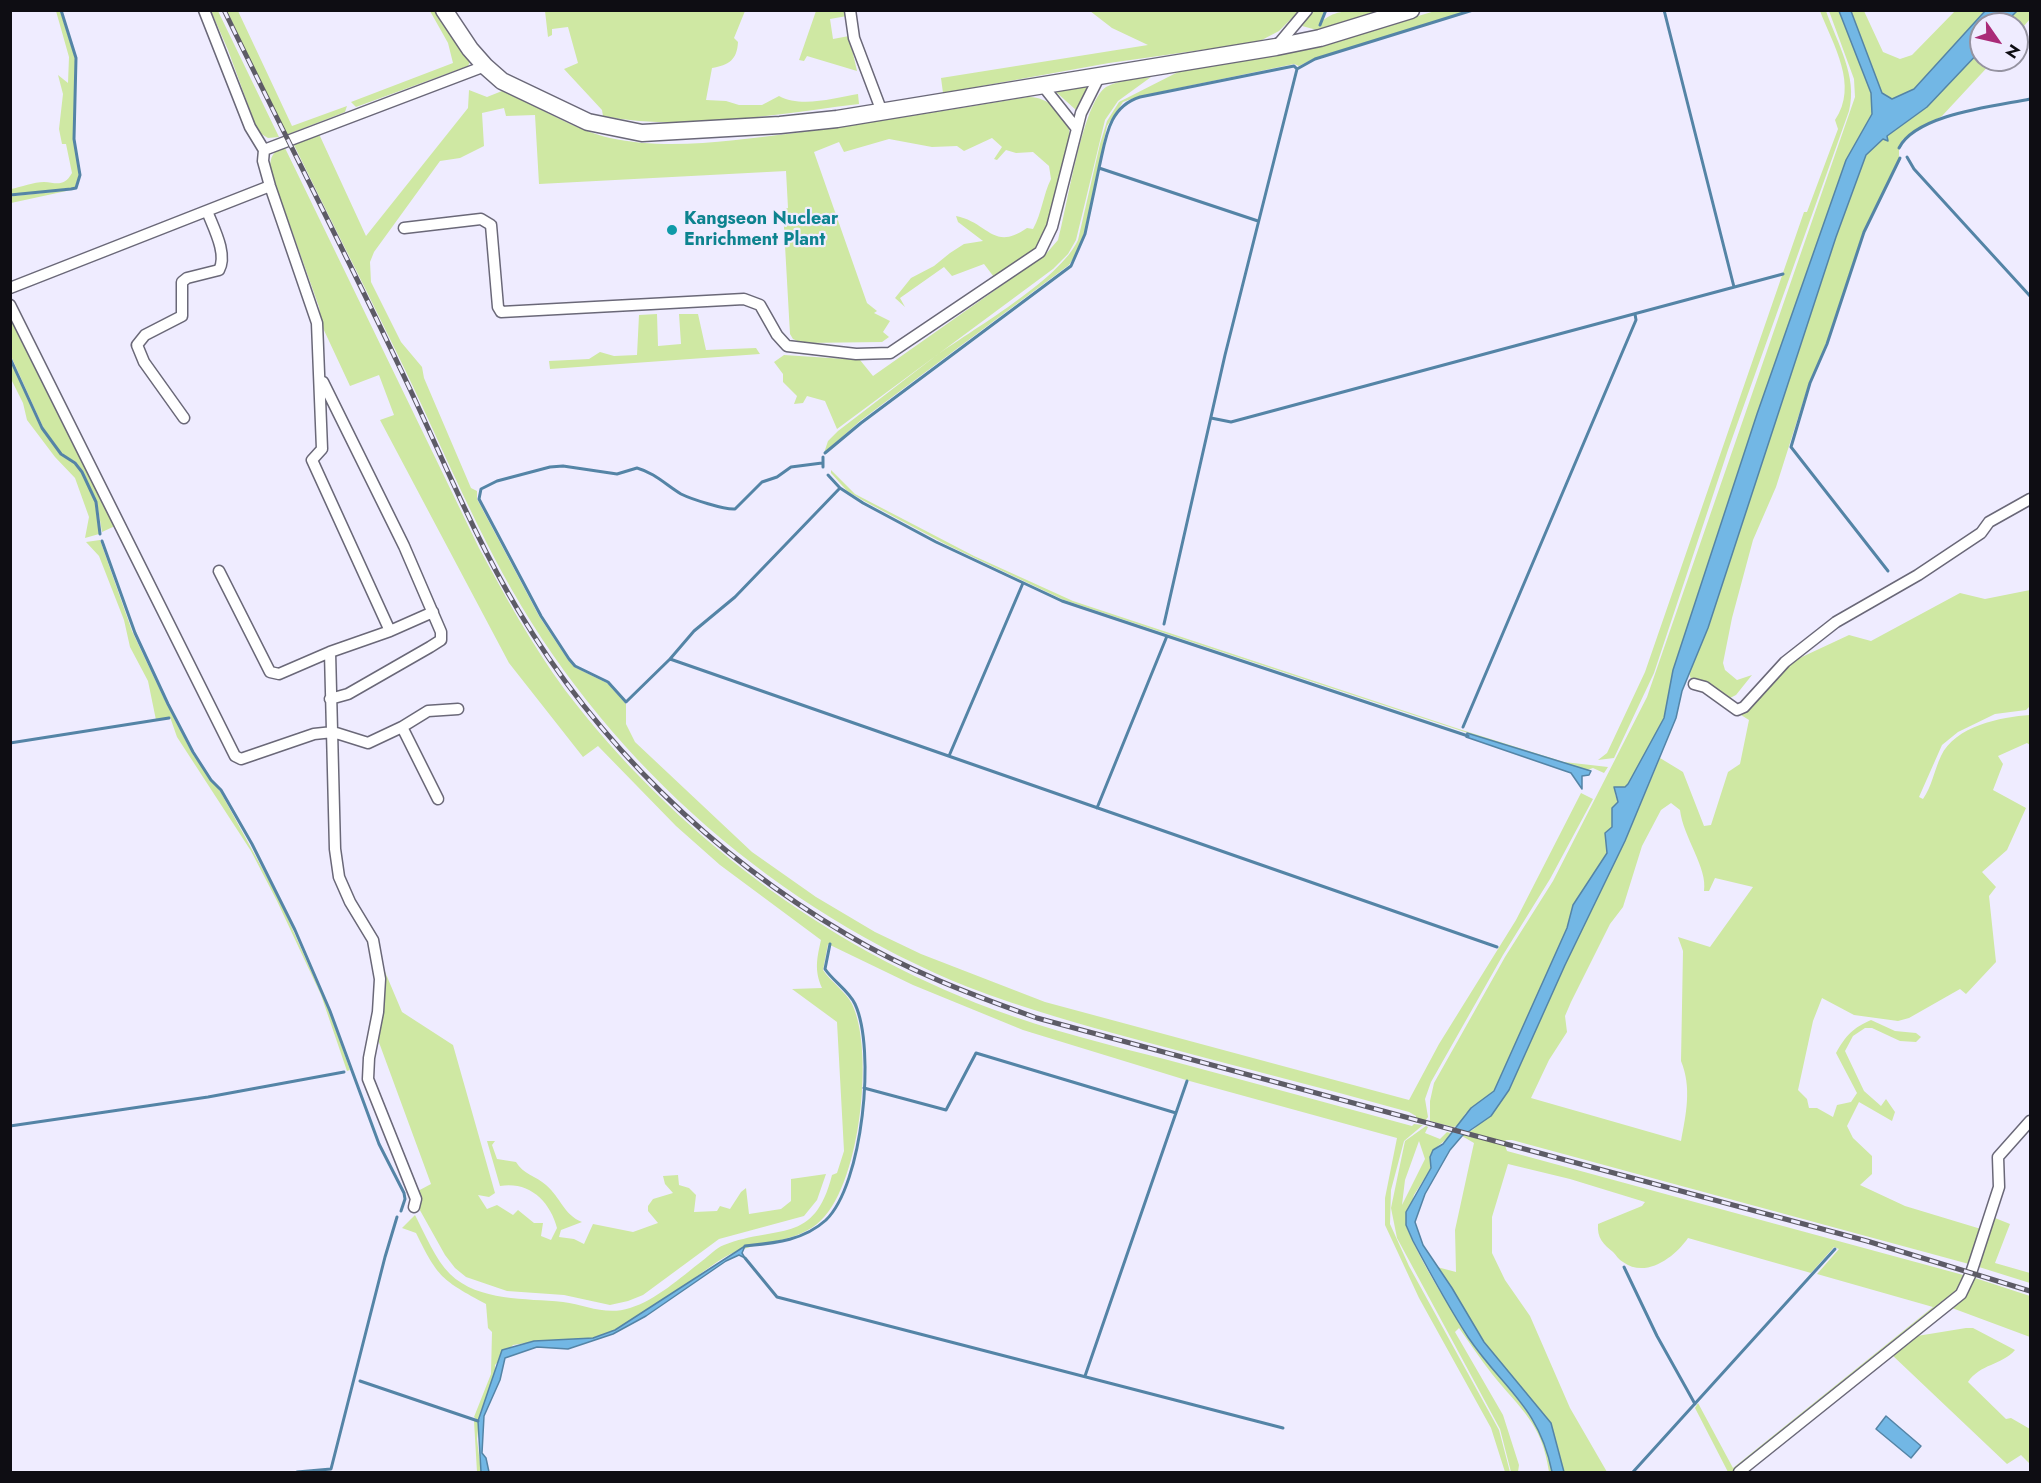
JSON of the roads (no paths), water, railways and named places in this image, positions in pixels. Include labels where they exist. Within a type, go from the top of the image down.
[{"type":"main road","points":[[444,10],[484,66],[502,81],[568,113],[624,131],[642,133],[780,125],[882,112],[1276,47],[1320,38],[1411,10]]},
{"type":"street","points":[[204,10],[249,127],[264,150],[263,161],[270,186],[317,323],[322,449],[312,460],[390,631]]},
{"type":"street","points":[[850,10],[854,38],[882,112]]},
{"type":"street","points":[[1276,47],[1307,10]]},
{"type":"street","points":[[264,150],[484,66]]},
{"type":"street","points":[[404,228],[481,219],[491,225],[498,307],[501,312],[744,299],[760,305],[777,335],[787,346],[856,354],[890,353],[1040,252],[1052,227],[1077,129],[1088,96],[1100,75]]},
{"type":"street","points":[[1043,86],[1077,129]]},
{"type":"street","points":[[10,288],[270,186]]},
{"type":"street","points":[[184,418],[144,362],[137,345],[145,335],[182,316],[182,282],[187,278],[219,270],[221,266],[217,240],[207,211]]},
{"type":"street","points":[[10,305],[235,756],[241,759],[314,734],[333,732],[368,742],[402,727],[428,711],[458,709]]},
{"type":"street","points":[[320,376],[434,612],[441,640],[348,694],[330,699]]},
{"type":"street","points":[[1694,684],[1705,687],[1737,710],[1744,707],[1785,662],[1836,622],[1918,575],[1981,533],[1989,522],[2031,499]]},
{"type":"street","points":[[219,572],[270,672],[279,674],[434,612]]},
{"type":"street","points":[[330,652],[335,849],[339,877],[355,914],[374,940],[380,979],[378,1012],[369,1058],[368,1079],[416,1199],[414,1207]]},
{"type":"street","points":[[402,727],[438,799]]},
{"type":"street","points":[[1739,1473],[1961,1294],[1971,1273],[1996,1199],[1999,1187],[1998,1157],[2031,1121]]},
{"type":"water","points":[[1839,11],[1851,11],[1882,93],[1892,99],[1914,89],[1969,29],[1969,63],[1927,107],[1887,136],[1888,141],[1883,139],[1866,155],[1836,237],[1708,628],[1682,691],[1676,718],[1625,841],[1565,965],[1509,1090],[1491,1116],[1462,1136],[1450,1150],[1425,1194],[1415,1222],[1423,1245],[1484,1342],[1551,1423],[1564,1472],[1552,1472],[1546,1449],[1529,1414],[1468,1337],[1439,1289],[1406,1225],[1406,1212],[1431,1168],[1430,1157],[1433,1150],[1443,1144],[1471,1108],[1494,1091],[1567,928],[1573,905],[1607,853],[1605,833],[1612,827],[1612,808],[1618,802],[1614,787],[1625,787],[1628,784],[1664,718],[1673,670],[1757,414],[1846,160],[1872,114],[1871,93]]},
{"type":"water","points":[[1985,11],[2016,12],[1984,12]]},
{"type":"water","points":[[1467,733],[1591,771],[1589,775],[1582,776],[1582,789],[1571,773],[1466,737]]},
{"type":"water","points":[[745,1246],[742,1253],[745,1258],[739,1255],[726,1261],[646,1316],[613,1334],[568,1349],[537,1347],[505,1358],[500,1380],[484,1416],[482,1453],[486,1458],[489,1472],[481,1472],[478,1421],[502,1350],[534,1341],[593,1338],[615,1330]]},
{"type":"water","points":[[1886,1416],[1921,1446],[1911,1458],[1876,1429]]},
{"type":"waterway","points":[[10,195],[76,188],[80,175],[74,139],[76,58],[61,10]]},
{"type":"waterway","points":[[1320,25],[1326,10]]},
{"type":"waterway","points":[[1164,624],[1225,355],[1297,69],[1315,59],[1473,10]]},
{"type":"waterway","points":[[1664,10],[1734,287]]},
{"type":"waterway","points":[[1099,168],[1110,125],[1121,108],[1129,102],[1140,97],[1294,66],[1297,69]]},
{"type":"waterway","points":[[1899,148],[1908,136],[1939,119],[2030,99]]},
{"type":"waterway","points":[[1907,157],[1914,169],[2030,296]]},
{"type":"waterway","points":[[1888,571],[1791,447],[1810,383],[1827,344],[1864,232],[1900,158]]},
{"type":"waterway","points":[[825,453],[861,423],[1071,266],[1085,234],[1099,168],[1258,221]]},
{"type":"waterway","points":[[1211,418],[1231,422],[1783,274]]},
{"type":"waterway","points":[[1463,727],[1636,320],[1635,314]]},
{"type":"waterway","points":[[10,358],[42,428],[61,454],[75,463],[82,472],[96,502],[100,534]]},
{"type":"waterway","points":[[823,457],[823,467]]},
{"type":"waterway","points":[[822,463],[791,467],[777,477],[762,482],[735,509],[716,506],[686,496],[655,476],[637,468],[617,474],[563,466],[550,467],[497,481],[481,489],[479,499],[541,616],[569,659],[575,666],[608,682],[626,702],[670,659],[1497,947]]},
{"type":"waterway","points":[[828,475],[840,488]]},
{"type":"waterway","points":[[670,659],[694,631],[735,597],[840,488],[936,542],[1062,601],[1167,636]]},
{"type":"waterway","points":[[102,541],[135,633],[168,704],[193,752],[211,780],[221,790],[252,844],[295,930],[330,1011],[379,1144],[404,1193],[405,1199],[401,1211]]},
{"type":"waterway","points":[[949,756],[1023,583]]},
{"type":"waterway","points":[[1097,808],[1167,636],[1468,736]]},
{"type":"waterway","points":[[10,743],[169,718]]},
{"type":"waterway","points":[[745,1246],[788,1240],[817,1227],[826,1220],[839,1202],[849,1177],[857,1148],[862,1115],[865,1052],[855,1004],[825,969],[830,944]]},
{"type":"waterway","points":[[864,1088],[946,1110],[976,1053],[1176,1113]]},
{"type":"waterway","points":[[10,1126],[208,1097],[344,1072]]},
{"type":"waterway","points":[[1085,1376],[1187,1081]]},
{"type":"waterway","points":[[297,1472],[331,1469],[397,1217]]},
{"type":"waterway","points":[[1633,1472],[1835,1249]]},
{"type":"waterway","points":[[745,1258],[777,1297],[1283,1428]]},
{"type":"waterway","points":[[1624,1267],[1657,1336],[1695,1404]]},
{"type":"waterway","points":[[360,1381],[478,1421]]},
{"type":"railway","points":[[224,10],[378,323],[501,581],[549,659],[621,750],[662,793],[750,869],[797,903],[846,934],[892,959],[964,991],[1037,1018],[1867,1241],[2030,1291]]},
{"type":"place","name":"Kangseon Nuclear Enrichment Plant","points":[[672,230]]}]
